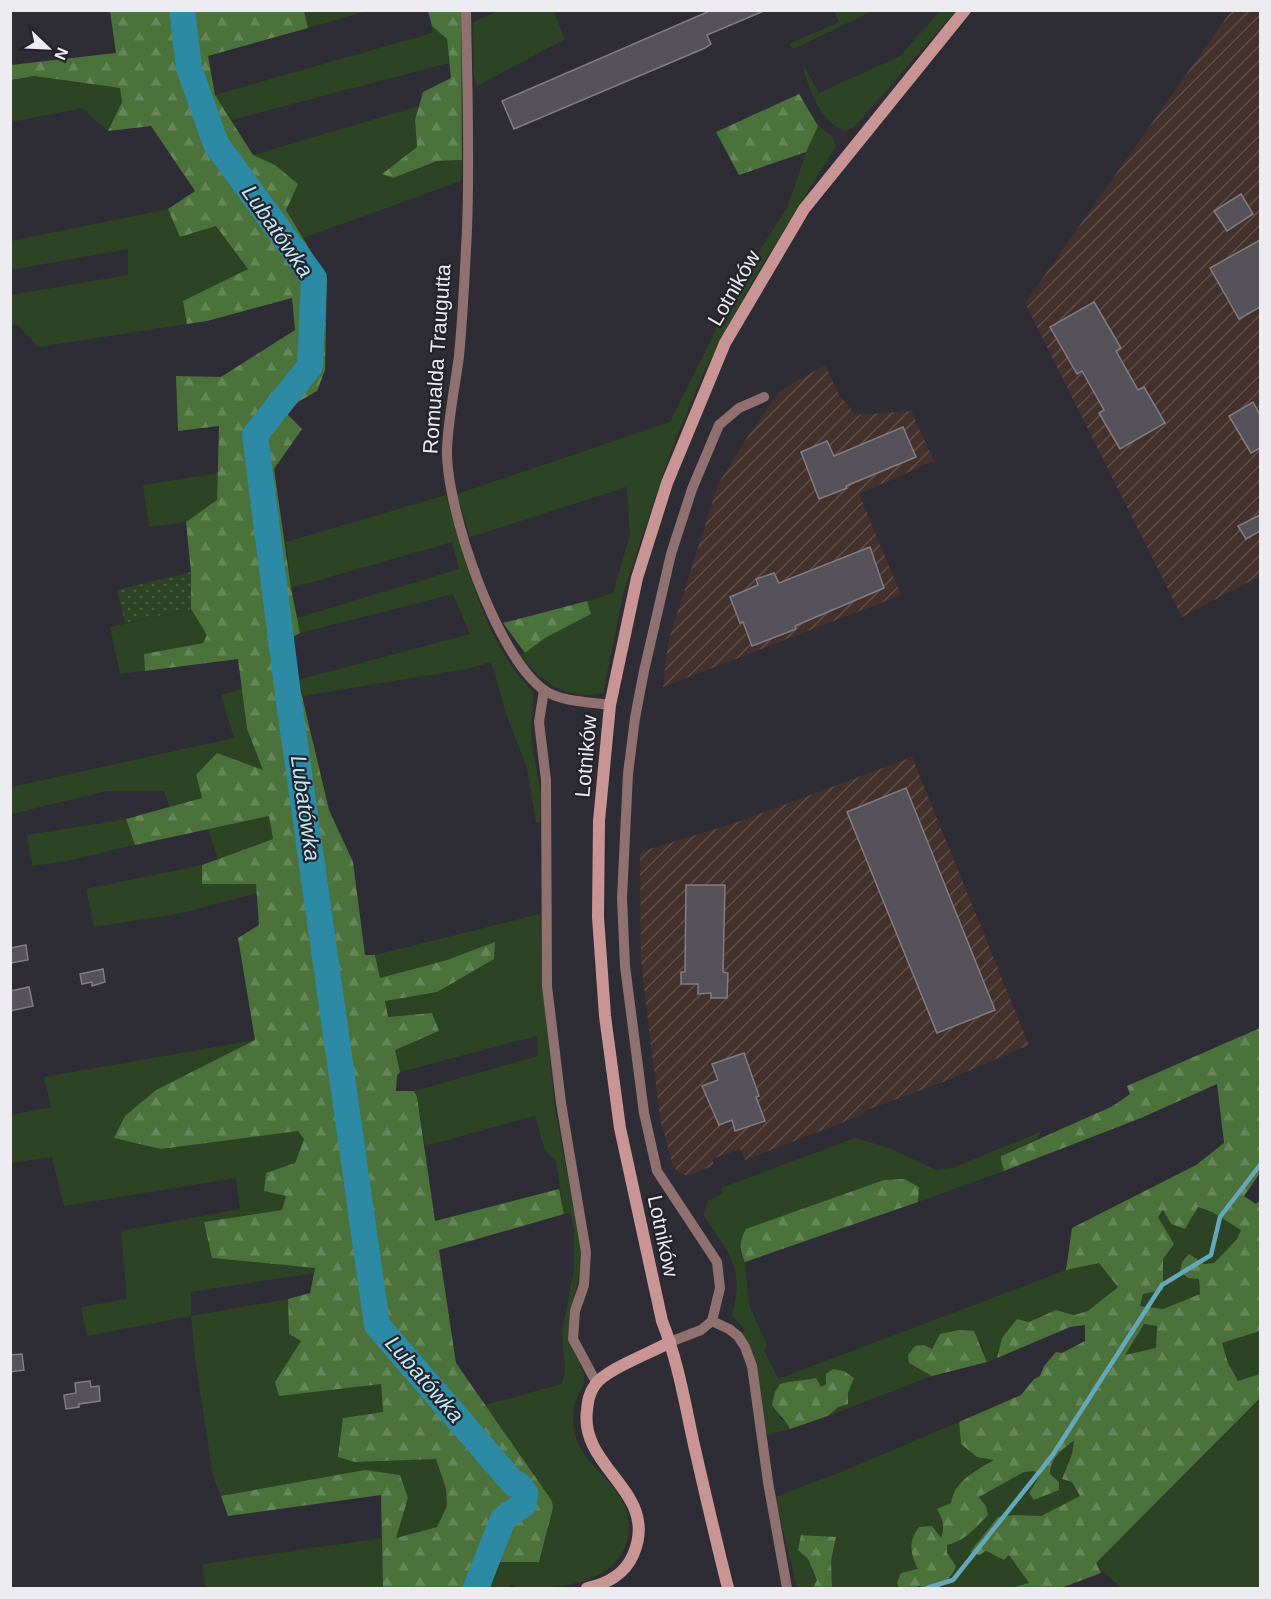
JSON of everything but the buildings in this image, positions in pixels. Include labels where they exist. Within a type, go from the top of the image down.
[{"type":"street","name":"Romualda Traugutta","points":[[466,10],[467,227],[459,353],[447,451],[451,485],[472,567],[492,615],[529,676],[544,690]]},
{"type":"street","name":"Lotników","points":[[728,1588],[710,1520],[670,1342],[662,1321],[620,1128],[605,1016],[598,906],[599,821],[610,705],[637,578],[667,483],[725,343],[804,209],[965,10]]},
{"type":"street","points":[[586,1588],[609,1580],[626,1567],[637,1547],[640,1524],[626,1490],[594,1451],[585,1421],[588,1396],[596,1382],[619,1366],[701,1330],[712,1321],[720,1288],[717,1262],[657,1171],[644,1113],[624,954],[622,898],[628,774],[644,671],[671,554],[692,489],[719,426],[739,408],[764,397]]},
{"type":"street","points":[[596,1382],[573,1339],[575,1311],[584,1285],[586,1252],[561,1103],[547,986],[546,780],[538,722],[544,690],[555,696],[610,705]]},
{"type":"street","points":[[712,1321],[738,1336],[752,1366],[768,1482],[787,1588]]},
{"type":"shaded area","points":[[1231,11],[1260,11],[1260,576],[1182,617],[1025,303]]},
{"type":"shaded area","points":[[825,365],[838,393],[855,415],[911,411],[934,461],[859,494],[901,595],[663,687],[668,643],[718,484],[750,433],[781,390]]},
{"type":"shaded area","points":[[912,757],[1029,1045],[943,1082],[864,1111],[864,1114],[745,1160],[740,1149],[712,1159],[714,1165],[691,1175],[679,1173],[673,1166],[660,1118],[648,1021],[641,960],[640,854],[643,851],[735,823]]},
{"type":"green space","points":[[304,10],[367,11],[308,28]]},
{"type":"green space","points":[[941,10],[956,11],[855,126],[846,131],[829,121],[816,103],[802,63],[819,93],[900,56]]},
{"type":"green space","points":[[110,11],[304,11],[308,28],[208,56],[215,95],[253,155],[275,165],[298,184],[286,210],[327,278],[325,370],[317,391],[291,406],[287,414],[302,429],[274,469],[291,588],[300,633],[289,639],[292,667],[302,696],[329,810],[353,862],[365,955],[375,955],[380,978],[447,960],[495,942],[494,959],[437,992],[385,1001],[388,1017],[432,1013],[439,1031],[395,1050],[400,1072],[397,1076],[396,1091],[414,1091],[417,1097],[435,1221],[559,1189],[564,1214],[439,1250],[456,1363],[552,1501],[553,1508],[539,1562],[497,1562],[481,1588],[383,1588],[381,1495],[228,1516],[221,1496],[365,1470],[400,1475],[408,1498],[396,1538],[437,1527],[447,1506],[446,1489],[436,1459],[355,1462],[338,1457],[343,1418],[383,1412],[381,1384],[279,1396],[275,1382],[301,1341],[289,1334],[288,1299],[310,1293],[315,1268],[212,1258],[204,1222],[282,1210],[286,1196],[264,1191],[266,1173],[295,1163],[304,1139],[298,1131],[161,1149],[114,1138],[125,1116],[156,1090],[255,1040],[238,938],[259,925],[256,884],[202,884],[202,865],[273,839],[269,816],[135,845],[126,819],[202,798],[196,775],[217,753],[263,770],[247,729],[238,659],[145,671],[144,654],[203,643],[207,635],[191,609],[191,572],[186,522],[217,500],[219,426],[178,431],[176,376],[221,377],[295,330],[292,298],[207,321],[187,324],[183,301],[248,269],[216,226],[180,237],[168,209],[195,191],[151,126],[108,131],[122,102],[120,88],[34,76],[11,80],[11,65],[116,53]]},
{"type":"green space","points":[[428,11],[461,11],[462,160],[437,161],[393,178],[382,174],[417,147],[415,120],[423,92],[451,78],[447,39],[432,26]]},
{"type":"green space","points":[[498,11],[558,11],[554,13],[565,39],[477,86],[474,77],[473,22]]},
{"type":"green space","points":[[834,11],[873,11],[793,49],[789,44],[839,22]]},
{"type":"green space","points":[[432,26],[447,39],[449,63],[231,120],[215,95],[432,33]]},
{"type":"green space","points":[[34,76],[120,88],[122,102],[108,131],[82,108],[11,122],[11,80]]},
{"type":"green space","points":[[799,94],[818,126],[806,152],[739,175],[716,132]]},
{"type":"green space","points":[[419,106],[415,120],[417,147],[383,173],[393,178],[438,161],[462,160],[461,181],[303,238],[253,155]]},
{"type":"green space","points":[[818,126],[832,136],[836,146],[756,275],[704,372],[672,448],[624,590],[603,693],[590,695],[566,692],[546,681],[520,654],[591,614],[587,601],[613,593],[630,535],[627,487],[470,537],[457,494],[670,422],[728,306],[729,298],[787,208],[806,152]]},
{"type":"green space","points":[[168,209],[180,237],[216,226],[249,269],[184,301],[187,324],[38,347],[18,325],[11,325],[11,295],[128,275],[128,249],[11,270],[11,241]]},
{"type":"green space","points":[[218,473],[217,501],[186,522],[149,527],[143,485]]},
{"type":"green space","points":[[446,495],[469,573],[489,625],[501,650],[533,692],[531,740],[541,794],[540,822],[536,822],[527,768],[507,716],[491,662],[467,669],[302,696],[297,680],[470,634],[453,594],[300,633],[297,618],[459,569],[452,542],[291,588],[286,542]]},
{"type":"green space","points":[[191,572],[191,609],[125,623],[117,590]]},
{"type":"green space","points":[[587,601],[591,614],[545,638],[525,653],[503,623]]},
{"type":"green space","points":[[191,609],[207,635],[203,643],[144,654],[145,671],[120,674],[110,627]]},
{"type":"green space","points":[[242,689],[247,729],[263,770],[196,775],[202,798],[170,807],[164,791],[107,791],[11,814],[11,787],[234,738],[221,695]]},
{"type":"green space","points":[[269,816],[273,839],[218,859],[208,829]]},
{"type":"green space","points":[[126,819],[135,845],[67,861],[32,866],[27,835]]},
{"type":"green space","points":[[202,865],[202,884],[256,884],[257,893],[178,914],[94,927],[86,889]]},
{"type":"green space","points":[[540,914],[542,980],[555,1109],[581,1247],[572,1342],[583,1371],[584,1381],[574,1405],[574,1429],[581,1450],[622,1500],[629,1527],[626,1544],[618,1559],[608,1569],[594,1577],[563,1586],[515,1588],[513,1584],[507,1588],[481,1588],[497,1562],[539,1561],[553,1508],[552,1501],[485,1405],[562,1384],[565,1370],[562,1332],[574,1269],[574,1229],[570,1213],[564,1214],[556,1161],[545,1150],[535,1116],[425,1146],[414,1091],[538,1056],[537,1036],[400,1072],[395,1049],[439,1032],[432,1014],[388,1017],[385,1000],[438,992],[495,943],[447,960],[380,978],[375,955]]},
{"type":"green space","points":[[1260,1028],[1260,1173],[1244,1196],[1256,1204],[1260,1200],[1260,1331],[1222,1343],[1228,1363],[1238,1381],[1260,1374],[1260,1398],[1096,1563],[1101,1573],[1061,1588],[1011,1588],[1029,1583],[1009,1555],[1004,1560],[986,1551],[979,1555],[970,1552],[998,1517],[1041,1516],[1080,1496],[1072,1482],[1062,1479],[1072,1454],[1074,1441],[1065,1447],[1052,1464],[1050,1474],[1059,1482],[1059,1490],[1034,1500],[1029,1493],[1040,1475],[1034,1471],[1024,1472],[979,1497],[986,1506],[988,1515],[964,1537],[947,1545],[947,1553],[956,1566],[951,1575],[943,1583],[934,1587],[899,1588],[897,1583],[901,1573],[918,1569],[911,1548],[919,1527],[932,1526],[941,1538],[943,1523],[937,1509],[951,1503],[961,1482],[994,1460],[977,1457],[961,1444],[959,1422],[1021,1395],[1034,1379],[1040,1376],[1044,1366],[1056,1352],[1062,1353],[1085,1341],[1085,1325],[1070,1327],[997,1358],[1002,1338],[1017,1319],[1029,1322],[1056,1310],[1074,1315],[1088,1311],[1118,1287],[1099,1263],[1066,1270],[1072,1228],[1196,1165],[1224,1143],[1217,1084],[1141,1118],[1004,1171],[1001,1156],[1113,1106],[1130,1094],[1127,1086]],"holes":[[[1198,1207],[1212,1212],[1241,1230],[1237,1239],[1214,1263],[1204,1264],[1189,1254],[1182,1262],[1180,1271],[1188,1278],[1199,1279],[1200,1294],[1163,1309],[1140,1306],[1143,1294],[1163,1290],[1163,1259],[1174,1244],[1158,1217],[1163,1210],[1171,1224],[1185,1229]],[[1144,1324],[1157,1326],[1156,1348],[1125,1355]]]},
{"type":"green space","points":[[255,1040],[156,1090],[161,1149],[298,1130],[304,1139],[282,1210],[205,1222],[212,1258],[315,1268],[314,1273],[191,1292],[191,1316],[87,1336],[81,1307],[127,1299],[121,1231],[240,1209],[236,1178],[64,1206],[52,1157],[11,1163],[11,1115],[51,1107],[44,1077]]},
{"type":"green space","points":[[1040,1132],[1038,1138],[1001,1156],[1004,1171],[918,1202],[919,1187],[739,1250],[745,1262],[749,1305],[767,1345],[764,1351],[778,1379],[1066,1270],[1099,1262],[1119,1286],[1088,1311],[1074,1315],[1056,1310],[1029,1322],[1002,1338],[997,1358],[987,1362],[981,1343],[932,1349],[909,1363],[932,1376],[828,1416],[838,1407],[848,1404],[848,1393],[854,1379],[833,1369],[826,1374],[826,1384],[821,1388],[815,1378],[801,1382],[779,1417],[787,1423],[790,1429],[767,1435],[754,1355],[742,1334],[745,1329],[732,1316],[736,1299],[735,1272],[727,1251],[704,1215],[708,1201],[723,1193],[721,1188],[855,1138],[889,1148],[936,1170],[955,1167]]},
{"type":"green space","points":[[904,1179],[919,1187],[918,1202],[745,1262],[741,1246],[746,1229],[884,1180]]},
{"type":"green space","points":[[1198,1207],[1212,1212],[1242,1230],[1237,1239],[1214,1263],[1204,1264],[1194,1259],[1201,1294],[1163,1309],[1139,1306],[1143,1294],[1163,1290],[1163,1259],[1173,1244],[1158,1217],[1163,1210],[1185,1229]]},
{"type":"green space","points":[[288,1299],[289,1334],[301,1341],[275,1382],[381,1384],[383,1412],[355,1462],[436,1459],[446,1489],[447,1506],[437,1527],[395,1538],[408,1498],[400,1475],[278,1486],[221,1496],[213,1477],[191,1316]]},
{"type":"green space","points":[[1143,1324],[1157,1326],[1156,1349],[1124,1356]]},
{"type":"green space","points":[[959,1330],[974,1331],[987,1362],[932,1376],[909,1363],[908,1355],[915,1346],[924,1345],[932,1349],[940,1334]]},
{"type":"green space","points":[[1260,1331],[1260,1374],[1238,1382],[1228,1363],[1222,1343]]},
{"type":"green space","points":[[833,1369],[844,1371],[854,1378],[848,1393],[848,1404],[838,1407],[828,1416],[790,1429],[772,1405],[775,1392],[780,1384],[816,1378],[821,1387],[826,1384],[826,1374]]},
{"type":"green space","points":[[1260,1398],[1260,1588],[1121,1588],[1104,1572],[1101,1573],[1095,1563]]},
{"type":"green space","points":[[959,1422],[961,1444],[995,1460],[972,1472],[942,1517],[944,1529],[941,1539],[919,1527],[915,1532],[912,1548],[919,1569],[897,1583],[899,1588],[832,1588],[831,1561],[836,1537],[801,1535],[798,1550],[808,1559],[817,1580],[813,1588],[797,1588],[775,1497]]},
{"type":"green space","points":[[1074,1440],[1072,1454],[1062,1478],[1072,1482],[1081,1496],[1041,1516],[1014,1515],[970,1552],[978,1555],[986,1551],[990,1554],[1009,1555],[1029,1583],[1011,1588],[934,1588],[947,1579],[947,1545],[986,1506],[979,1497],[1024,1472],[1035,1471],[1040,1475],[1029,1493],[1059,1482],[1050,1474],[1052,1464]]},
{"type":"green space","points":[[801,1535],[836,1537],[831,1561],[832,1587],[836,1588],[813,1588],[817,1580],[808,1559],[798,1550]]},
{"type":"green space","points":[[382,1538],[383,1588],[205,1588],[203,1564]]},
{"type":"waterway","name":"Lubatówka","points":[[182,10],[189,68],[216,144],[314,278],[310,366],[255,435],[289,702],[377,1325],[514,1484],[519,1485],[525,1493],[524,1504],[503,1519],[476,1588]]},
{"type":"waterway","points":[[927,1588],[953,1580],[1052,1456],[1162,1285],[1211,1255],[1220,1217],[1260,1165]]}]
